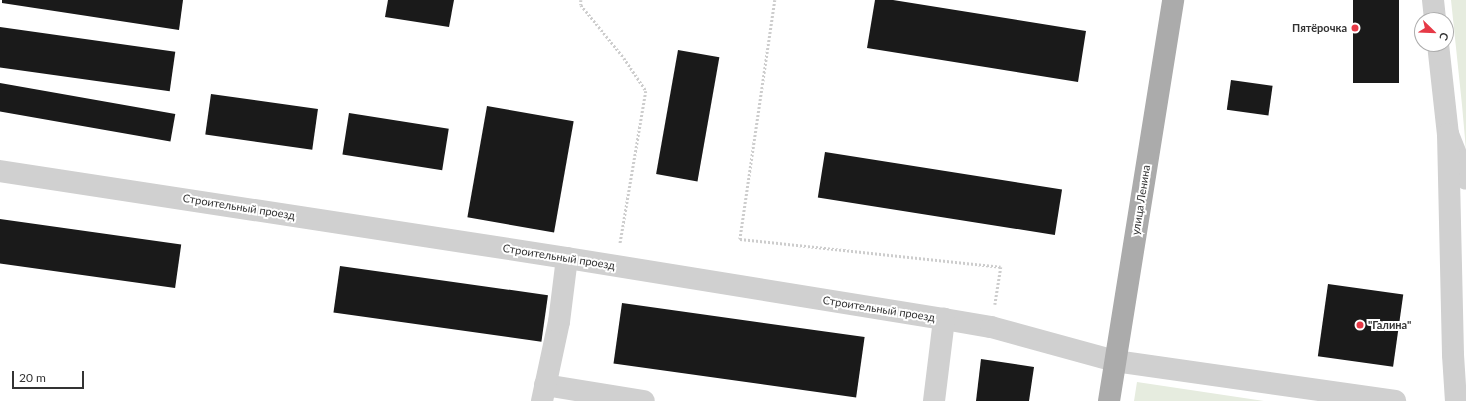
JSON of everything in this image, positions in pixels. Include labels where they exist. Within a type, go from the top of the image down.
[{"type":"main road","name":"улица Ленина","points":[[1109,401],[1173,0]]},
{"type":"street","points":[[1433,0],[1434,12]]},
{"type":"street","points":[[1439,52],[1448,134],[1453,355],[1456,401]]},
{"type":"street","points":[[1448,134],[1466,179]]},
{"type":"street","name":"Строительный проезд","points":[[0,171],[567,258],[944,319],[991,327],[1115,361],[1395,401]]},
{"type":"street","points":[[567,258],[559,322],[543,393],[644,401]]},
{"type":"street","points":[[934,401],[944,319]]},
{"type":"path","points":[[581,0],[581,5],[624,58],[646,91],[617,266]]},
{"type":"path","points":[[775,0],[740,239],[1001,267],[991,327]]},
{"type":"shaded area","points":[[1451,0],[1466,0],[1466,150],[1454,29],[1454,12],[1452,12]]},
{"type":"shaded area","points":[[1137,382],[1264,401],[1134,401]]},
{"type":"building","points":[[2,0],[183,0],[179,30],[2,3]]},
{"type":"building","points":[[388,0],[454,0],[449,27],[385,17]]},
{"type":"building","points":[[875,0],[893,0],[1086,31],[1078,82],[867,48]]},
{"type":"building","points":[[1353,0],[1399,0],[1399,83],[1353,83]]},
{"type":"building","points":[[0,27],[175,52],[170,91],[0,67]]},
{"type":"building","points":[[678,50],[719,57],[697,181],[656,174]]},
{"type":"building","points":[[1231,80],[1273,86],[1268,116],[1227,110]]},
{"type":"building","points":[[0,83],[175,114],[170,141],[0,111]]},
{"type":"building","points":[[211,94],[318,109],[312,150],[205,135]]},
{"type":"building","points":[[487,106],[574,121],[554,233],[467,217]]},
{"type":"building","points":[[349,113],[449,129],[442,170],[342,154]]},
{"type":"building","points":[[825,152],[1062,190],[1055,235],[818,197]]},
{"type":"building","points":[[0,219],[181,244],[175,288],[0,263]]},
{"type":"building","points":[[340,266],[548,295],[541,342],[333,313]]},
{"type":"building","name":"\"Галина\"","points":[[1328,284],[1403,295],[1393,367],[1318,356]]},
{"type":"building","points":[[622,303],[865,337],[856,398],[614,363]]},
{"type":"building","points":[[981,359],[1034,367],[1029,401],[976,401]]},
{"type":"place","name":"Пятёрочка","points":[[1355,28]]},
{"type":"place","name":"\"Галина\"","points":[[1360,325]]}]
